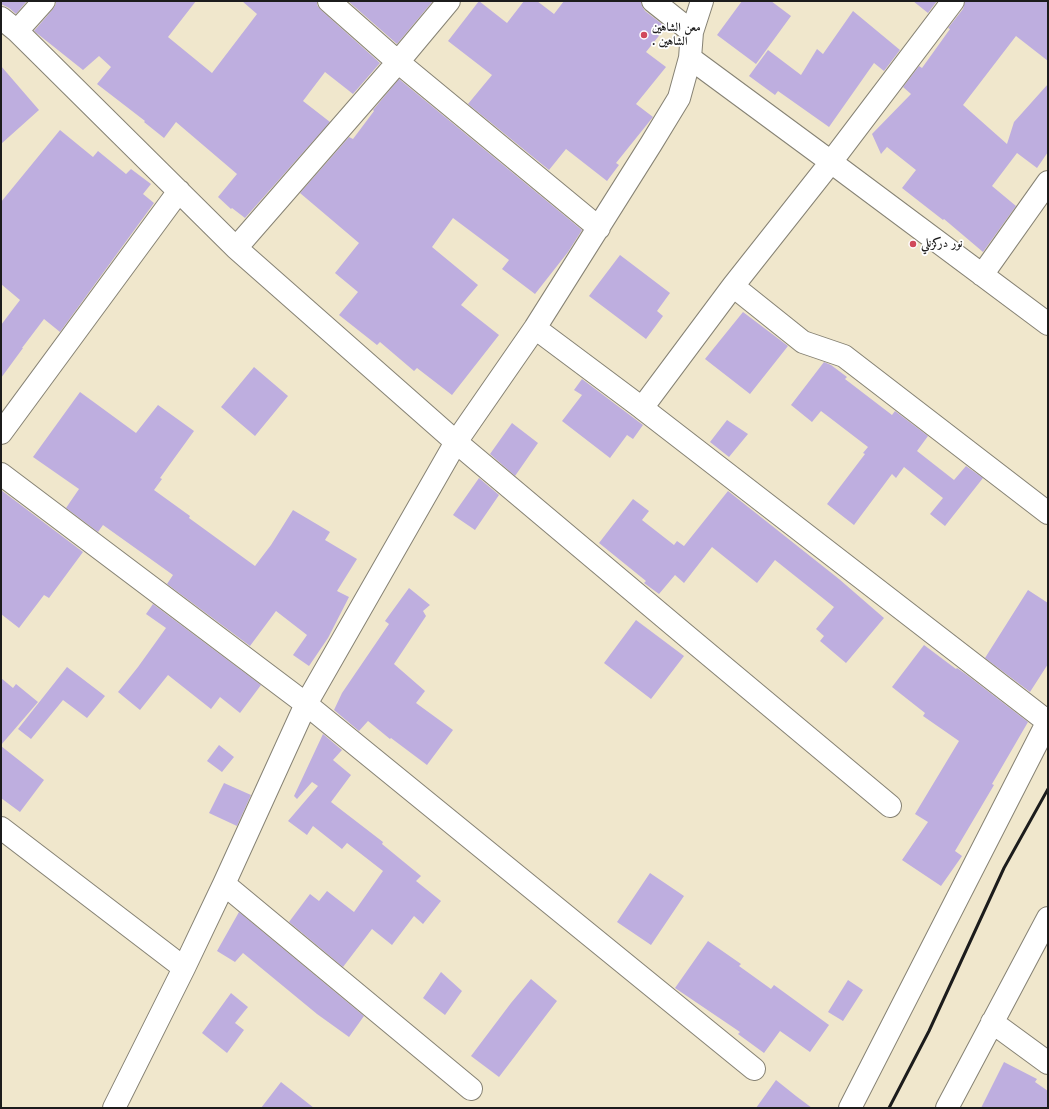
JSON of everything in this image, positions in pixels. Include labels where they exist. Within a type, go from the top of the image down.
[{"type":"street","points":[[44,1],[9,24],[236,248],[456,442],[890,806]]},
{"type":"street","points":[[329,1],[398,62],[599,228]]},
{"type":"street","points":[[236,248],[398,62],[448,1]]},
{"type":"street","points":[[653,1],[692,32]]},
{"type":"street","points":[[114,1108],[224,884],[306,704],[456,442],[536,328],[679,98],[690,58],[692,32],[702,1]]},
{"type":"street","points":[[642,408],[733,286],[831,162],[953,1]]},
{"type":"street","points":[[690,58],[1048,324]]},
{"type":"street","points":[[982,275],[1048,182]]},
{"type":"street","points":[[1,433],[178,191]]},
{"type":"street","points":[[733,286],[803,342],[844,356],[1048,513]]},
{"type":"street","points":[[536,328],[642,408],[1048,722],[850,1108]]},
{"type":"street","points":[[1,474],[306,704],[754,1070]]},
{"type":"street","points":[[1,828],[184,968]]},
{"type":"street","points":[[224,884],[471,1090]]},
{"type":"street","points":[[947,1108],[1048,919]]},
{"type":"street","points":[[992,1022],[1048,1063]]},
{"type":"building","points":[[1,1],[27,1],[16,14],[1,4]]},
{"type":"building","points":[[56,1],[196,1],[168,37],[212,73],[257,14],[242,1],[317,1],[317,5],[321,10],[380,63],[353,94],[325,72],[303,101],[330,122],[245,218],[232,208],[231,209],[218,197],[237,174],[176,122],[164,138],[144,122],[145,121],[97,84],[111,67],[99,56],[83,70],[34,31],[53,9]]},
{"type":"building","points":[[348,1],[433,1],[397,44]]},
{"type":"building","points":[[479,1],[507,23],[524,1],[537,1],[554,14],[564,1],[641,1],[645,11],[666,27],[646,52],[666,67],[636,104],[653,117],[616,163],[619,165],[607,181],[566,149],[549,170],[468,104],[492,75],[448,41]]},
{"type":"building","points":[[742,1],[771,1],[791,16],[756,64],[717,35]]},
{"type":"building","points":[[913,1],[937,1],[928,13]]},
{"type":"building","points":[[965,1],[1048,1],[1048,61],[1016,36],[963,105],[1007,144],[1014,122],[1048,84],[1048,152],[1037,168],[1017,153],[992,186],[1016,206],[983,252],[944,219],[943,220],[902,188],[916,170],[887,147],[881,154],[872,134],[911,94],[903,87],[919,66],[922,68],[950,29],[948,28],[963,9]]},
{"type":"building","points":[[853,11],[900,50],[884,71],[874,63],[829,127],[778,91],[775,95],[749,76],[768,50],[801,75],[817,49],[823,54]]},
{"type":"building","points":[[1,66],[39,110],[1,144]]},
{"type":"building","points":[[399,79],[582,230],[568,252],[535,294],[502,269],[509,260],[453,218],[432,247],[478,285],[461,305],[499,335],[452,395],[417,368],[414,371],[380,342],[377,345],[339,315],[358,292],[335,273],[359,243],[300,193],[349,137],[353,139],[374,111],[373,110]]},
{"type":"building","points":[[60,130],[93,157],[98,151],[126,174],[131,169],[151,184],[143,194],[154,203],[60,332],[44,319],[1,378],[1,325],[20,300],[1,284],[1,202]]},
{"type":"building","points":[[620,255],[670,293],[657,311],[663,316],[646,339],[589,296]]},
{"type":"building","points":[[743,312],[788,346],[750,394],[705,359]]},
{"type":"building","points":[[824,362],[831,365],[847,377],[845,379],[892,415],[895,411],[928,436],[917,451],[954,480],[966,466],[983,478],[945,526],[930,514],[943,498],[904,467],[896,478],[892,474],[854,525],[827,504],[865,454],[863,453],[868,447],[821,411],[812,422],[791,405]]},
{"type":"building","points":[[254,367],[288,396],[255,436],[221,407]]},
{"type":"building","points":[[582,379],[643,425],[633,439],[627,435],[610,458],[562,421],[582,395],[574,390]]},
{"type":"building","points":[[80,392],[136,433],[158,405],[194,431],[160,478],[162,479],[154,490],[190,516],[189,518],[255,566],[271,545],[293,510],[330,532],[325,540],[357,559],[337,591],[349,597],[328,638],[309,666],[293,655],[307,635],[276,611],[250,646],[167,584],[173,575],[103,525],[98,532],[66,508],[79,489],[33,457]]},
{"type":"building","points":[[727,420],[748,434],[729,457],[710,442]]},
{"type":"building","points":[[512,423],[538,443],[515,476],[490,454]]},
{"type":"building","points":[[479,478],[499,495],[475,530],[453,515]]},
{"type":"building","points":[[1,490],[83,552],[49,598],[44,595],[19,628],[1,614]]},
{"type":"building","points":[[728,491],[839,579],[884,618],[846,663],[820,641],[824,636],[816,629],[834,607],[775,560],[757,583],[712,547],[684,583],[675,575],[659,594],[644,583],[646,581],[599,543],[633,499],[649,511],[642,520],[674,545],[677,541],[684,546]]},
{"type":"building","points":[[409,588],[430,605],[423,611],[426,616],[394,664],[425,691],[416,703],[453,730],[427,765],[391,738],[390,739],[368,721],[359,731],[334,710],[342,693],[389,624],[385,621]]},
{"type":"building","points":[[1028,590],[1048,603],[1048,664],[1030,692],[985,658]]},
{"type":"building","points":[[153,604],[261,685],[240,713],[220,697],[211,709],[168,675],[140,710],[118,692],[166,628],[146,614]]},
{"type":"building","points":[[636,620],[684,656],[651,699],[604,663]]},
{"type":"building","points":[[924,645],[956,669],[957,668],[967,675],[1028,722],[992,784],[994,785],[955,851],[962,856],[941,886],[902,860],[928,822],[915,814],[959,741],[923,716],[925,713],[892,687]]},
{"type":"building","points":[[67,667],[105,696],[87,718],[63,700],[31,739],[18,729]]},
{"type":"building","points":[[1,678],[13,688],[16,684],[38,702],[1,745]]},
{"type":"building","points":[[323,734],[342,750],[333,760],[351,775],[331,802],[383,842],[382,844],[421,876],[416,881],[441,901],[423,924],[414,916],[392,945],[372,929],[343,967],[289,922],[310,894],[319,901],[327,891],[354,912],[383,871],[347,843],[342,849],[313,826],[307,835],[288,821],[318,786],[312,782],[297,799],[294,796]]},
{"type":"building","points":[[219,745],[234,757],[222,772],[207,761]]},
{"type":"building","points":[[1,746],[44,780],[20,812],[1,798]]},
{"type":"building","points":[[224,783],[251,795],[237,826],[209,813]]},
{"type":"building","points":[[650,873],[684,896],[651,945],[617,922]]},
{"type":"building","points":[[239,912],[364,1016],[349,1037],[317,1014],[243,953],[235,962],[217,951]]},
{"type":"building","points":[[708,941],[741,964],[739,966],[771,989],[774,985],[829,1025],[810,1052],[780,1031],[764,1053],[738,1034],[740,1032],[675,988]]},
{"type":"building","points":[[441,972],[462,991],[445,1015],[423,998]]},
{"type":"building","points":[[531,979],[557,1001],[499,1077],[471,1056]]},
{"type":"building","points":[[848,980],[863,990],[843,1021],[828,1012]]},
{"type":"building","points":[[231,993],[248,1007],[235,1023],[244,1030],[227,1053],[202,1033]]},
{"type":"building","points":[[1004,1062],[1037,1079],[1035,1082],[1048,1091],[1048,1108],[981,1108]]},
{"type":"building","points":[[776,1080],[796,1096],[812,1108],[756,1108]]},
{"type":"building","points":[[281,1082],[314,1108],[261,1108]]},
{"type":"railway","points":[[889,1108],[929,1031],[1004,868],[1048,789]]},
{"type":"place","name":"معن الشاهين . الشاهين","points":[[644,35]]},
{"type":"place","name":"نور دركزنلي","points":[[913,244]]}]
